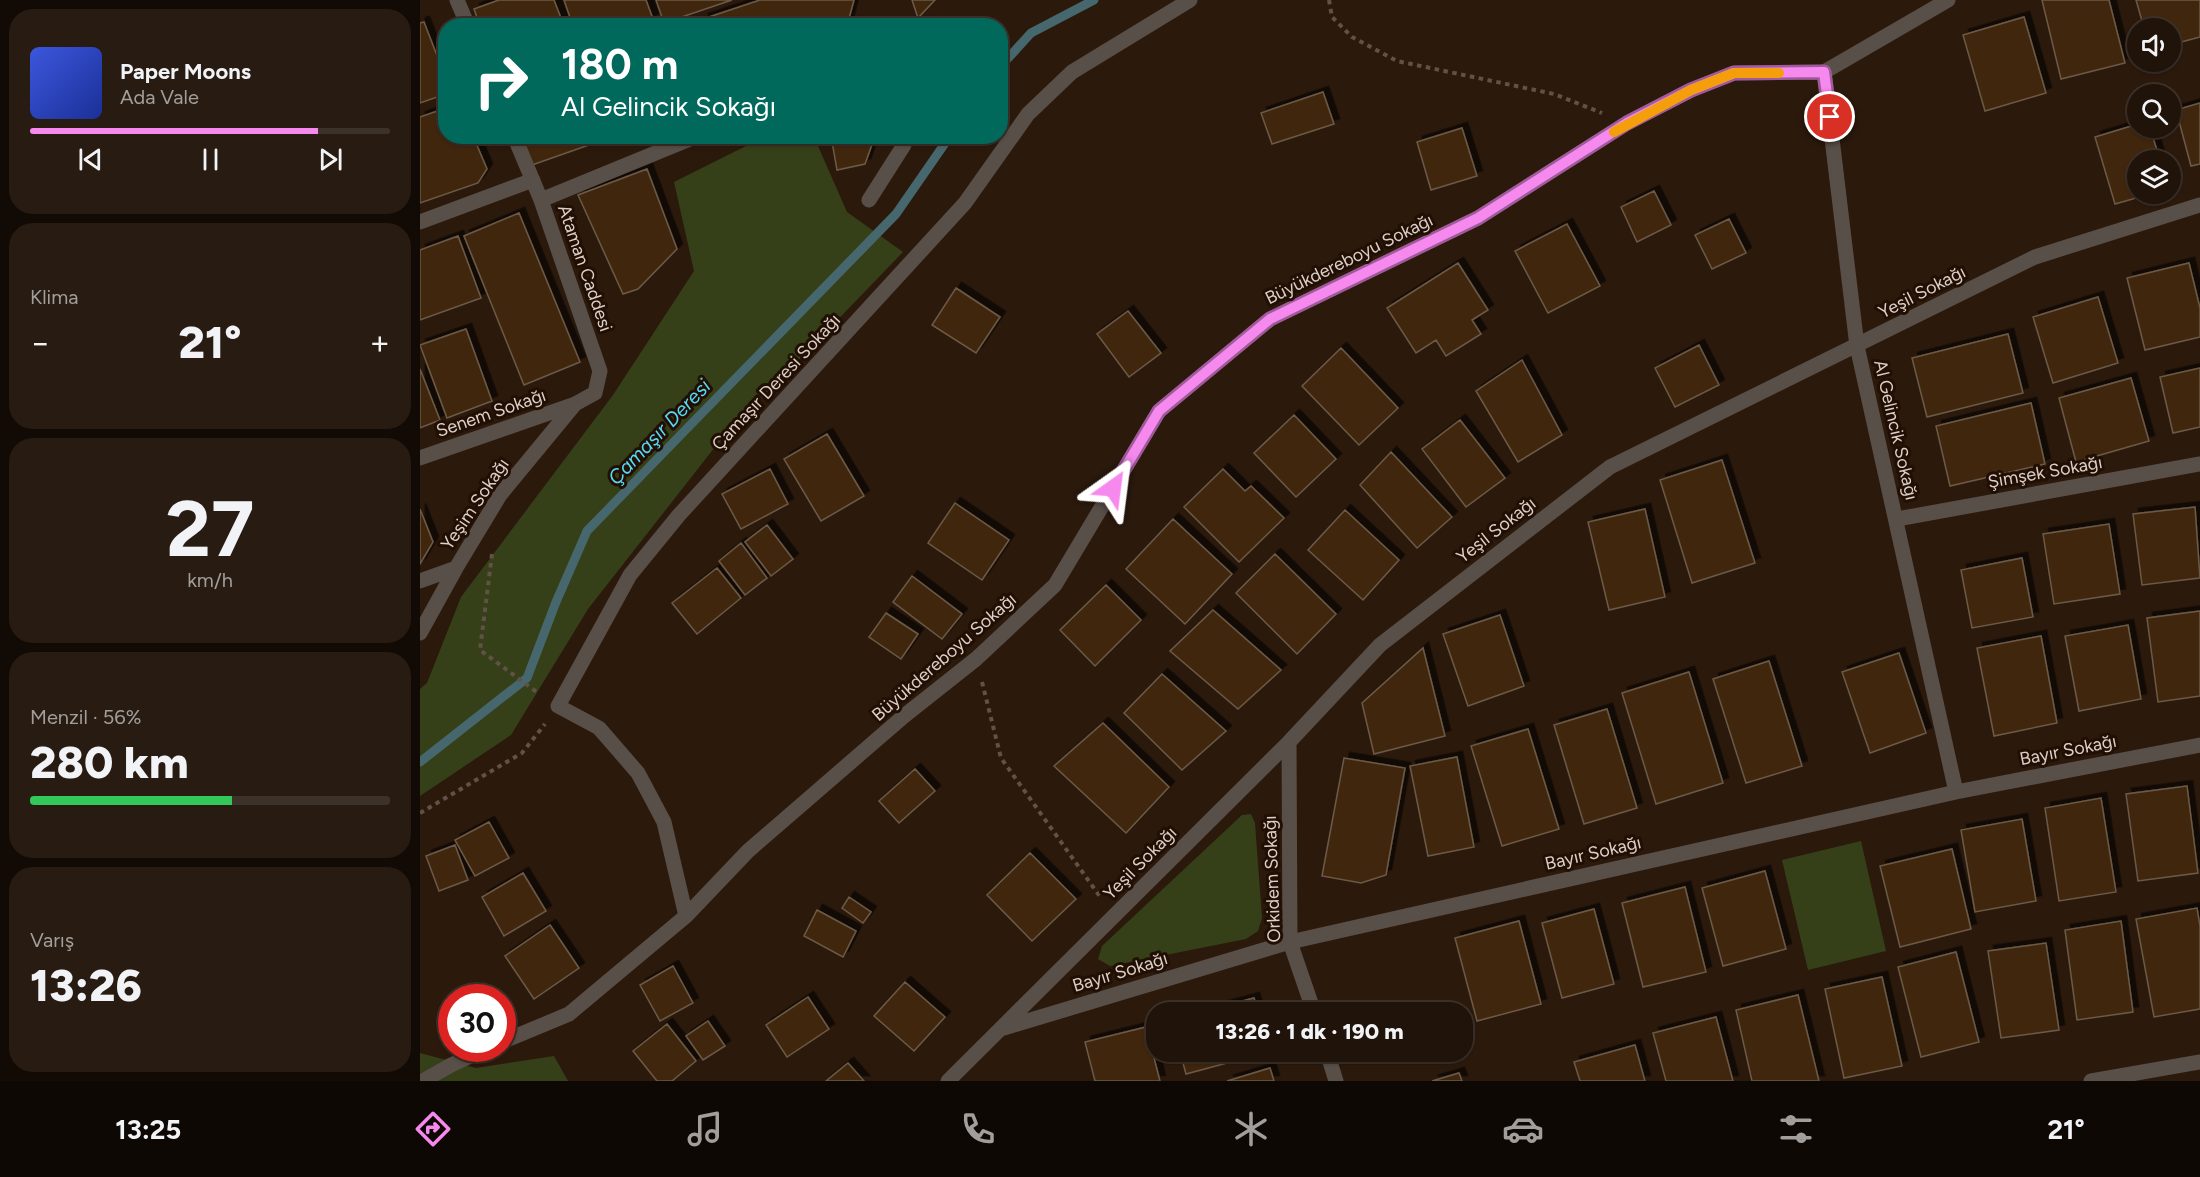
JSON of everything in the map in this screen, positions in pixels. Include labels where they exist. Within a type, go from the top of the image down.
[{"type":"street","points":[[457,0],[465,18]]},
{"type":"street","name":"Çamaşır Deresi Sokağı","points":[[1008,142],[1028,114],[1072,72],[1190,0]]},
{"type":"street","name":"Büyükdereboyu Sokağı","points":[[516,1036],[569,1014],[686,916],[748,851],[904,716],[976,659],[1055,585],[1159,411],[1270,319],[1478,218],[1627,123],[1691,90],[1734,73],[1824,72],[1948,0]]},
{"type":"street","name":"Al Gelincik Sokağı","points":[[1824,72],[1857,346],[1956,792]]},
{"type":"street","name":"Ataman Caddesi","points":[[517,144],[541,200],[600,371],[595,393],[575,404]]},
{"type":"street","points":[[541,200],[678,144]]},
{"type":"street","points":[[869,200],[904,144]]},
{"type":"street","name":"Çamaşır Deresi Sokağı","points":[[558,706],[637,567],[680,514],[965,203],[1007,144]]},
{"type":"street","points":[[420,222],[532,180]]},
{"type":"street","name":"Yeşil Sokağı","points":[[948,1081],[1288,742],[1380,645],[1610,467],[2035,257],[2200,205]]},
{"type":"street","name":"Senem Sokağı","points":[[420,458],[575,404]]},
{"type":"street","name":"Yeşim Sokağı","points":[[420,581],[456,568],[500,495],[575,404]]},
{"type":"street","name":"Şimşek Sokağı","points":[[1897,519],[2200,464]]},
{"type":"street","points":[[420,633],[456,568]]},
{"type":"street","points":[[558,706],[599,728],[638,773],[664,822],[686,916]]},
{"type":"street","name":"Orkidem Sokağı","points":[[1288,742],[1290,942],[1311,1002]]},
{"type":"street","name":"Bayır Sokağı","points":[[1001,1028],[1290,942],[1956,792],[2200,745]]},
{"type":"street","points":[[423,1081],[458,1062]]},
{"type":"street","points":[[1330,1062],[1336,1081]]},
{"type":"street","points":[[2091,1081],[2200,1062]]},
{"type":"path","points":[[1329,0],[1332,17],[1352,37],[1397,61],[1554,94],[1627,123]]},
{"type":"path","points":[[493,550],[480,650],[539,694]]},
{"type":"path","points":[[976,659],[1001,758],[1114,916]]},
{"type":"path","points":[[420,813],[522,753],[558,706]]},
{"type":"green space","points":[[750,144],[817,144],[847,212],[903,252],[715,447],[588,609],[511,735],[420,796],[420,689],[427,683],[461,597],[613,395],[694,271],[674,182]]},
{"type":"green space","points":[[1251,814],[1255,823],[1262,918],[1258,931],[1246,939],[1110,966],[1098,959],[1102,946],[1242,815]]},
{"type":"green space","points":[[1861,841],[1886,951],[1808,970],[1782,860]]},
{"type":"green space","points":[[420,1053],[438,1058],[438,1062],[454,1062],[476,1068],[554,1056],[568,1081],[420,1081]]},
{"type":"building","points":[[499,0],[554,0],[561,18],[477,18],[474,9]]},
{"type":"building","points":[[564,0],[646,0],[653,18],[570,18]]},
{"type":"building","points":[[656,0],[732,0],[679,18],[662,18]]},
{"type":"building","points":[[760,0],[854,0],[849,18],[706,18]]},
{"type":"building","points":[[912,0],[935,0],[918,18]]},
{"type":"building","points":[[2042,0],[2109,0],[2125,63],[2061,79]]},
{"type":"building","points":[[2136,0],[2200,0],[2200,37],[2181,42],[2181,18],[2141,18]]},
{"type":"building","points":[[2024,17],[2046,93],[1985,111],[1963,35]]},
{"type":"building","points":[[424,22],[438,58],[438,97],[420,103],[420,23]]},
{"type":"building","points":[[1323,92],[1334,124],[1272,144],[1261,113]]},
{"type":"building","points":[[2200,103],[2200,164],[2191,166],[2181,129],[2181,109]]},
{"type":"building","points":[[438,111],[438,144],[476,144],[487,169],[478,183],[420,203],[420,117]]},
{"type":"building","points":[[2127,127],[2127,138],[2153,138],[2157,150],[2127,150],[2127,201],[2115,204],[2095,137]]},
{"type":"building","points":[[1462,128],[1477,176],[1431,190],[1417,142]]},
{"type":"building","points":[[525,144],[592,144],[532,165]]},
{"type":"building","points":[[832,144],[872,144],[865,164],[837,170]]},
{"type":"building","points":[[647,169],[677,249],[638,289],[623,294],[578,195]]},
{"type":"building","points":[[1654,191],[1671,225],[1637,242],[1621,207]]},
{"type":"building","points":[[519,213],[580,362],[524,385],[464,236]]},
{"type":"building","points":[[1729,219],[1746,253],[1712,269],[1695,235]]},
{"type":"building","points":[[1567,224],[1600,286],[1548,313],[1515,251]]},
{"type":"building","points":[[458,236],[481,298],[420,320],[420,250]]},
{"type":"building","points":[[1458,263],[1488,310],[1472,320],[1481,334],[1446,356],[1436,340],[1416,353],[1387,308]]},
{"type":"building","points":[[2189,263],[2200,308],[2200,337],[2145,350],[2127,278]]},
{"type":"building","points":[[956,288],[1000,317],[976,353],[932,325]]},
{"type":"building","points":[[2098,297],[2118,363],[2053,383],[2033,317]]},
{"type":"building","points":[[1128,311],[1161,353],[1129,377],[1097,334]]},
{"type":"building","points":[[466,329],[492,401],[447,418],[420,345]]},
{"type":"building","points":[[2008,334],[2023,393],[1927,417],[1912,358]]},
{"type":"building","points":[[1699,345],[1719,385],[1675,407],[1655,368]]},
{"type":"building","points":[[1341,348],[1398,408],[1359,445],[1302,386]]},
{"type":"building","points":[[1522,360],[1562,435],[1518,462],[1476,391]]},
{"type":"building","points":[[2200,368],[2200,427],[2173,433],[2160,377]]},
{"type":"building","points":[[420,369],[440,420],[420,428]]},
{"type":"building","points":[[2131,378],[2149,441],[2076,462],[2059,398]]},
{"type":"building","points":[[2031,403],[2045,464],[1950,486],[1936,426]]},
{"type":"building","points":[[1294,415],[1336,459],[1296,497],[1254,453]]},
{"type":"building","points":[[1460,420],[1505,478],[1466,507],[1422,449]]},
{"type":"building","points":[[827,434],[864,496],[821,521],[784,459]]},
{"type":"building","points":[[1391,452],[1452,517],[1417,548],[1360,485]]},
{"type":"building","points":[[1722,460],[1755,563],[1692,583],[1660,480]]},
{"type":"building","points":[[770,469],[788,504],[741,529],[722,494]]},
{"type":"building","points":[[1223,469],[1245,491],[1251,486],[1284,518],[1239,562],[1184,507]]},
{"type":"building","points":[[955,503],[1009,540],[982,580],[928,543]]},
{"type":"building","points":[[2195,507],[2200,578],[2142,585],[2133,514]]},
{"type":"building","points":[[420,509],[433,542],[420,564]]},
{"type":"building","points":[[1645,509],[1665,597],[1609,610],[1588,522]]},
{"type":"building","points":[[1345,510],[1399,560],[1363,600],[1308,550]]},
{"type":"building","points":[[1173,519],[1232,574],[1185,624],[1126,569]]},
{"type":"building","points":[[2109,524],[2120,594],[2054,604],[2043,534]]},
{"type":"building","points":[[767,525],[793,559],[771,576],[745,542]]},
{"type":"building","points":[[741,543],[767,578],[745,595],[719,561]]},
{"type":"building","points":[[1275,554],[1336,614],[1297,654],[1236,593]]},
{"type":"building","points":[[2022,558],[2033,617],[1972,628],[1961,570]]},
{"type":"building","points":[[717,568],[741,598],[697,634],[672,603]]},
{"type":"building","points":[[912,576],[962,614],[942,639],[893,602]]},
{"type":"building","points":[[1106,585],[1141,620],[1095,666],[1060,630]]},
{"type":"building","points":[[1213,610],[1281,670],[1238,709],[1170,651]]},
{"type":"building","points":[[2200,611],[2200,696],[2158,702],[2147,618]]},
{"type":"building","points":[[886,613],[918,634],[901,659],[869,637]]},
{"type":"building","points":[[1500,615],[1524,686],[1468,706],[1443,634]]},
{"type":"building","points":[[2128,625],[2141,699],[2079,711],[2065,636]]},
{"type":"building","points":[[2041,636],[2057,723],[1994,736],[1977,648]]},
{"type":"building","points":[[1423,648],[1445,736],[1374,754],[1362,703]]},
{"type":"building","points":[[1899,653],[1926,733],[1870,753],[1842,672]]},
{"type":"building","points":[[1769,661],[1802,766],[1746,783],[1713,679]]},
{"type":"building","points":[[1689,672],[1723,783],[1656,804],[1622,693]]},
{"type":"building","points":[[1162,674],[1226,731],[1182,770],[1124,713]]},
{"type":"building","points":[[1607,709],[1637,808],[1584,824],[1554,725]]},
{"type":"building","points":[[1103,723],[1169,787],[1126,833],[1054,766]]},
{"type":"building","points":[[1528,729],[1559,829],[1502,846],[1471,746]]},
{"type":"building","points":[[1457,757],[1474,847],[1428,856],[1410,766]]},
{"type":"building","points":[[1344,758],[1405,768],[1386,875],[1361,883],[1322,876]]},
{"type":"building","points":[[915,769],[935,791],[899,823],[879,801]]},
{"type":"building","points":[[2187,786],[2198,873],[2138,881],[2126,794]]},
{"type":"building","points":[[2101,798],[2116,892],[2059,901],[2045,808]]},
{"type":"building","points":[[2022,819],[2036,901],[1975,912],[1961,830]]},
{"type":"building","points":[[489,822],[509,858],[475,876],[455,840]]},
{"type":"building","points":[[455,845],[468,880],[439,891],[426,856]]},
{"type":"building","points":[[1952,849],[1971,929],[1900,947],[1880,866]]},
{"type":"building","points":[[1030,853],[1076,899],[1032,941],[987,895]]},
{"type":"building","points":[[1765,871],[1786,949],[1723,966],[1702,888]]},
{"type":"building","points":[[523,873],[546,911],[504,936],[482,897]]},
{"type":"building","points":[[1685,887],[1706,972],[1643,987],[1622,903]]},
{"type":"building","points":[[849,897],[871,912],[863,923],[842,908]]},
{"type":"building","points":[[2197,908],[2200,926],[2200,1009],[2154,1017],[2136,919]]},
{"type":"building","points":[[1594,909],[1614,984],[1562,998],[1542,923]]},
{"type":"building","points":[[817,910],[856,931],[843,957],[804,936]]},
{"type":"building","points":[[1519,921],[1541,1004],[1477,1021],[1455,938]]},
{"type":"building","points":[[2121,921],[2133,1012],[2077,1020],[2065,930]]},
{"type":"building","points":[[550,925],[579,968],[534,999],[505,956]]},
{"type":"building","points":[[2046,943],[2059,1030],[2001,1038],[1988,951]]},
{"type":"building","points":[[1956,952],[1979,1042],[1921,1057],[1898,967]]},
{"type":"building","points":[[673,966],[693,1003],[660,1021],[640,985]]},
{"type":"building","points":[[1882,977],[1902,1066],[1844,1078],[1825,989]]},
{"type":"building","points":[[905,982],[945,1017],[914,1051],[874,1016]]},
{"type":"building","points":[[1798,995],[1819,1081],[1752,1081],[1736,1010]]},
{"type":"building","points":[[808,997],[829,1029],[787,1057],[766,1025]]},
{"type":"building","points":[[1254,998],[1255,1002],[1239,1002]]},
{"type":"building","points":[[1716,1017],[1733,1081],[1666,1081],[1653,1033]]},
{"type":"building","points":[[708,1021],[725,1046],[703,1060],[686,1036]]},
{"type":"building","points":[[667,1024],[696,1061],[672,1081],[657,1081],[633,1051]]},
{"type":"building","points":[[1146,1027],[1146,1062],[1155,1062],[1160,1081],[1095,1081],[1085,1042]]},
{"type":"building","points":[[1635,1045],[1645,1081],[1580,1081],[1574,1062]]},
{"type":"building","points":[[1183,1062],[1231,1062],[1186,1074]]},
{"type":"building","points":[[848,1063],[864,1081],[826,1081]]},
{"type":"building","points":[[1270,1068],[1274,1081],[1227,1081]]},
{"type":"building","points":[[1459,1073],[1462,1081],[1432,1081]]},
{"type":"waterway","name":"Çamaşır Deresi","points":[[1008,58],[1031,33],[1094,0]]},
{"type":"waterway","name":"Çamaşır Deresi","points":[[420,762],[527,678],[556,602],[587,531],[896,214],[944,144]]},
{"type":"slow traffic","points":[[1614,132],[1691,90],[1734,73],[1779,73]]},
{"type":"route","points":[[1113,488],[1159,411],[1270,319],[1478,218],[1552,173],[1627,123],[1691,90],[1734,73],[1824,72],[1830,117]]}]
